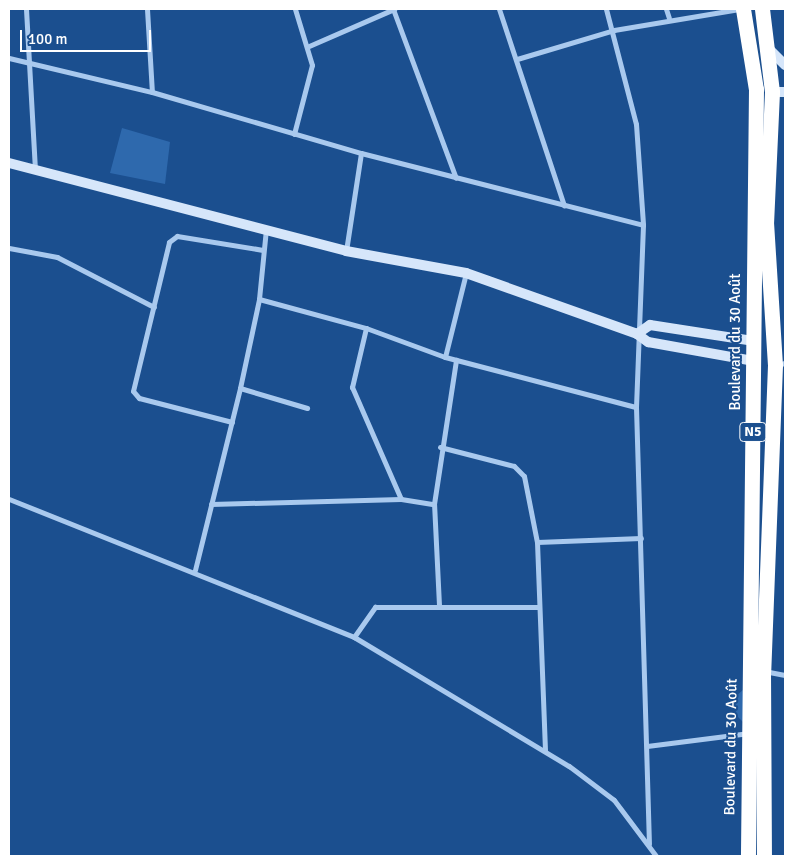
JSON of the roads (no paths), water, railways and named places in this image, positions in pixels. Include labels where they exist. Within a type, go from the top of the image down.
[{"type":"highway","name":"Boulevard du 30 Août","points":[[741,9],[750,47],[756,89],[753,341],[756,733],[764,856]]},
{"type":"highway","name":"Boulevard du 30 Août","points":[[748,856],[756,733],[764,671],[780,364],[774,344],[766,222],[778,92],[762,9]]},
{"type":"highway","points":[[750,47],[769,49]]},
{"type":"highway","points":[[756,89],[778,92]]},
{"type":"highway","points":[[753,341],[774,344]]},
{"type":"highway","points":[[754,361],[780,364]]},
{"type":"street","points":[[26,9],[35,168]]},
{"type":"street","points":[[146,9],[152,92]]},
{"type":"street","points":[[294,134],[312,64],[310,46],[295,9]]},
{"type":"street","points":[[310,46],[393,9],[456,178]]},
{"type":"street","points":[[499,9],[564,206]]},
{"type":"street","points":[[606,9],[614,30],[636,124],[643,225],[637,334],[636,407],[649,844]]},
{"type":"street","points":[[666,9],[669,18]]},
{"type":"street","points":[[517,59],[614,30],[669,18],[741,9]]},
{"type":"street","points":[[769,49],[785,65]]},
{"type":"street","points":[[9,58],[152,92],[361,153],[643,225]]},
{"type":"street","points":[[346,250],[361,153]]},
{"type":"street","points":[[9,163],[35,168],[346,250],[466,273],[637,334],[648,342],[754,361]]},
{"type":"street","points":[[195,570],[232,422],[259,299],[266,229]]},
{"type":"street","points":[[232,422],[136,395],[169,242],[176,236],[263,250]]},
{"type":"street","points":[[9,248],[57,257],[154,307]]},
{"type":"street","points":[[446,357],[466,273]]},
{"type":"street","points":[[259,299],[366,328],[456,360],[636,407]]},
{"type":"street","points":[[637,334],[650,325],[753,341]]},
{"type":"street","points":[[366,328],[350,383],[401,499]]},
{"type":"street","points":[[439,605],[434,504],[440,446],[456,360]]},
{"type":"street","points":[[240,388],[307,408]]},
{"type":"street","points":[[440,446],[520,470],[532,505],[537,542],[545,750]]},
{"type":"street","points":[[9,499],[195,570],[354,637],[545,750],[614,800],[649,844],[656,856]]},
{"type":"street","points":[[211,504],[401,499],[434,504]]},
{"type":"street","points":[[537,542],[641,538]]},
{"type":"street","points":[[354,637],[375,607],[439,605],[538,607]]},
{"type":"street","points":[[764,671],[785,675]]},
{"type":"street","points":[[647,746],[756,733]]}]
